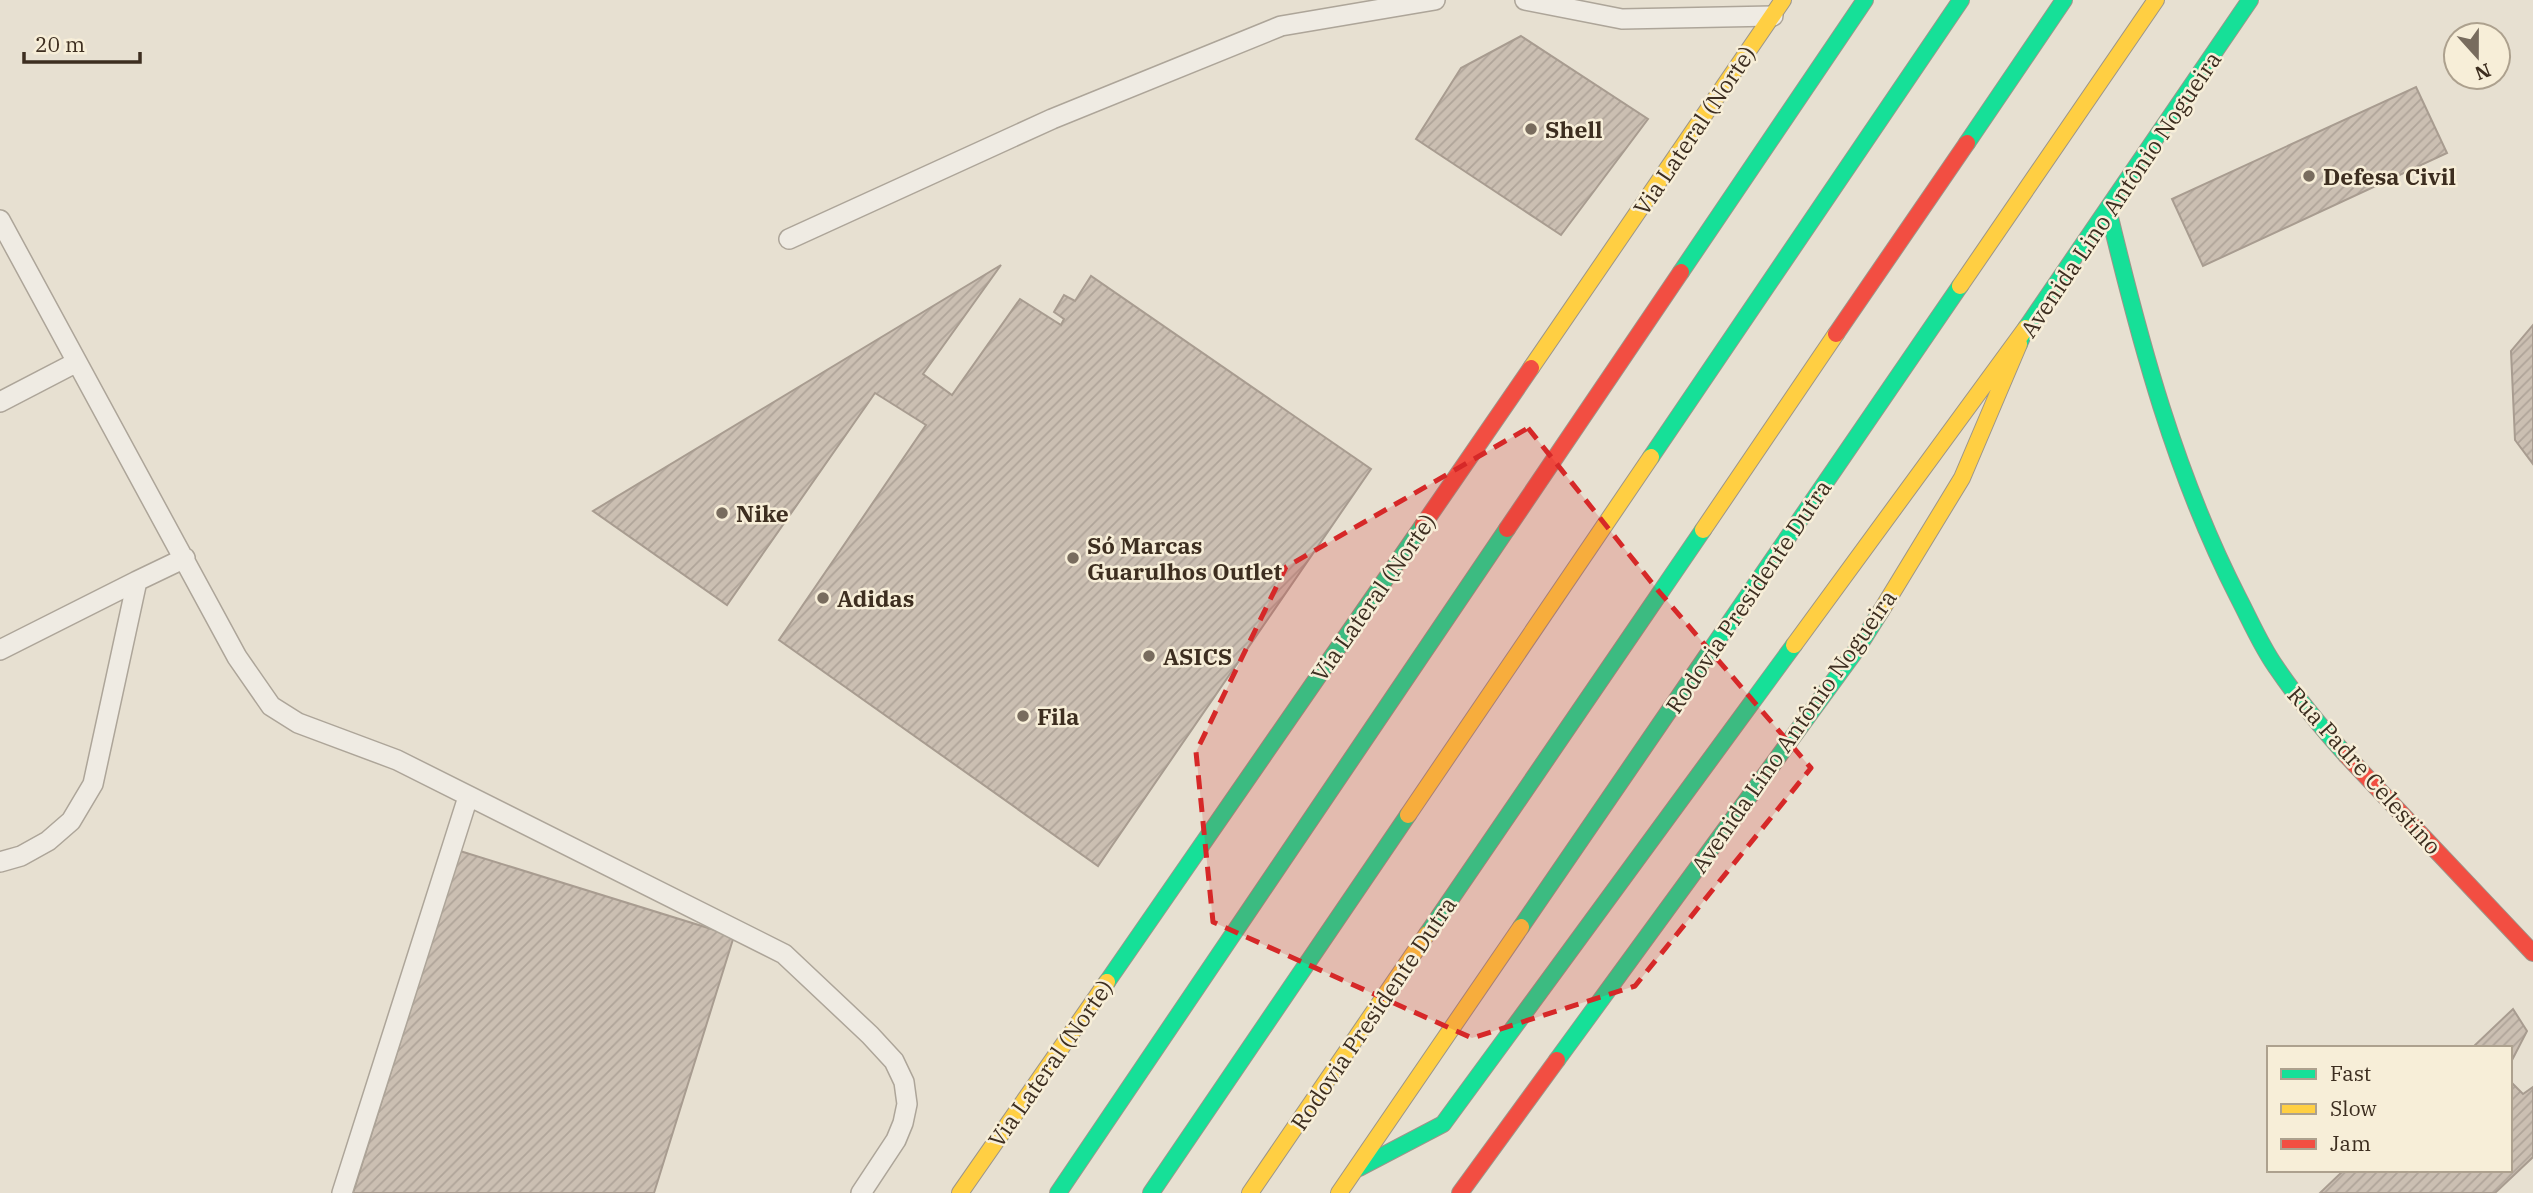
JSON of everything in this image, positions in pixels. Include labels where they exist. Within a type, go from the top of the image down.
[{"type":"main road","points":[[1058,1193],[1865,0]]},
{"type":"main road","points":[[1152,1193],[1961,0]]},
{"type":"main road","name":"Rodovia Presidente Dutra","points":[[1250,1193],[2064,0]]},
{"type":"main road","name":"Rodovia Presidente Dutra","points":[[1339,1193],[2157,0]]},
{"type":"main road","name":"Avenida Lino Antônio Nogueira","points":[[1460,1193],[1857,649],[1962,478],[2026,328],[2250,0]]},
{"type":"main road","name":"Via Lateral (Norte)","points":[[960,1193],[1778,8]]},
{"type":"main road","name":"Rua Padre Celestino","points":[[2108,209],[2127,291],[2177,460],[2225,575],[2279,672],[2336,744],[2533,953]]},
{"type":"main road","points":[[1354,1171],[1443,1124],[2026,328]]},
{"type":"lane","points":[[789,239],[1052,119],[1281,26],[1435,0]]},
{"type":"lane","points":[[1525,0],[1622,19],[1778,8]]},
{"type":"lane","points":[[0,220],[237,657],[271,706],[298,723],[397,760],[784,954],[870,1035],[894,1061],[904,1082],[907,1104],[903,1123],[896,1140],[861,1193]]},
{"type":"lane","points":[[0,402],[77,362]]},
{"type":"lane","points":[[0,650],[185,558]]},
{"type":"lane","points":[[0,862],[21,856],[48,841],[71,821],[93,785],[137,581]]},
{"type":"lane","points":[[342,1193],[468,796]]},
{"type":"highlighted area","points":[[1528,428],[1656,588],[1811,768],[1635,986],[1472,1038],[1213,922],[1196,752],[1286,567]]},
{"type":"building","name":"Shell","points":[[1521,36],[1648,119],[1561,235],[1416,139],[1461,68]]},
{"type":"building","name":"Defesa Civil","points":[[2416,87],[2447,153],[2203,266],[2172,199]]},
{"type":"building","name":"Só Marcas Guarulhos Outlet","points":[[1001,265],[923,374],[952,395],[1020,299],[1061,325],[1064,319],[1054,312],[1064,295],[1075,301],[1091,276],[1371,469],[1098,866],[779,640],[926,425],[875,393],[727,605],[593,511]]},
{"type":"building","points":[[2533,325],[2533,464],[2515,440],[2511,351]]},
{"type":"building","points":[[460,851],[734,936],[654,1193],[353,1193]]},
{"type":"building","points":[[2513,1009],[2527,1031],[2512,1060],[2512,1046],[2474,1046]]},
{"type":"building","points":[[2512,1083],[2523,1094],[2533,1087],[2533,1157],[2495,1193],[2320,1193],[2342,1172],[2512,1172]]},
{"type":"traffic: fast","points":[[1681,272],[1865,0]]},
{"type":"traffic: fast","points":[[1651,457],[1961,0]]},
{"type":"traffic: fast","points":[[1967,143],[2064,0]]},
{"type":"traffic: fast","points":[[2019,344],[2026,328],[2250,0]]},
{"type":"traffic: fast","points":[[2108,209],[2161,407],[2216,550],[2271,659],[2318,723],[2346,755]]},
{"type":"traffic: fast","points":[[1521,927],[1960,286]]},
{"type":"traffic: fast","points":[[1107,982],[1423,525]]},
{"type":"traffic: fast","points":[[1058,1193],[1507,529]]},
{"type":"traffic: fast","points":[[1427,934],[1703,530]]},
{"type":"traffic: fast","points":[[1557,1060],[1857,649],[1881,611]]},
{"type":"traffic: fast","points":[[1359,1168],[1443,1124],[1794,645]]},
{"type":"traffic: fast","points":[[1151,1193],[1408,815]]},
{"type":"traffic: slow","points":[[1531,368],[1783,0]]},
{"type":"traffic: slow","points":[[1960,286],[2156,0]]},
{"type":"traffic: slow","points":[[1794,645],[2026,328]]},
{"type":"traffic: slow","points":[[1703,530],[1836,334]]},
{"type":"traffic: slow","points":[[1881,611],[1962,478],[2019,344]]},
{"type":"traffic: slow","points":[[1408,815],[1651,457]]},
{"type":"traffic: slow","points":[[1339,1193],[1521,927]]},
{"type":"traffic: slow","points":[[1250,1193],[1427,934]]},
{"type":"traffic: slow","points":[[960,1193],[1107,982]]},
{"type":"traffic: jam","points":[[1836,334],[1967,143]]},
{"type":"traffic: jam","points":[[1507,529],[1681,272]]},
{"type":"traffic: jam","points":[[1423,525],[1531,368]]},
{"type":"traffic: jam","points":[[2346,755],[2533,953]]},
{"type":"traffic: jam","points":[[1460,1193],[1557,1060]]},
{"type":"place","name":"Shell","points":[[1531,129]]},
{"type":"place","name":"Defesa Civil","points":[[2309,176]]},
{"type":"place","name":"Nike","points":[[722,513]]},
{"type":"place","name":"Só Marcas Guarulhos Outlet","points":[[1073,558]]},
{"type":"place","name":"Adidas","points":[[823,598]]},
{"type":"place","name":"ASICS","points":[[1149,656]]},
{"type":"place","name":"Fila","points":[[1023,716]]}]
